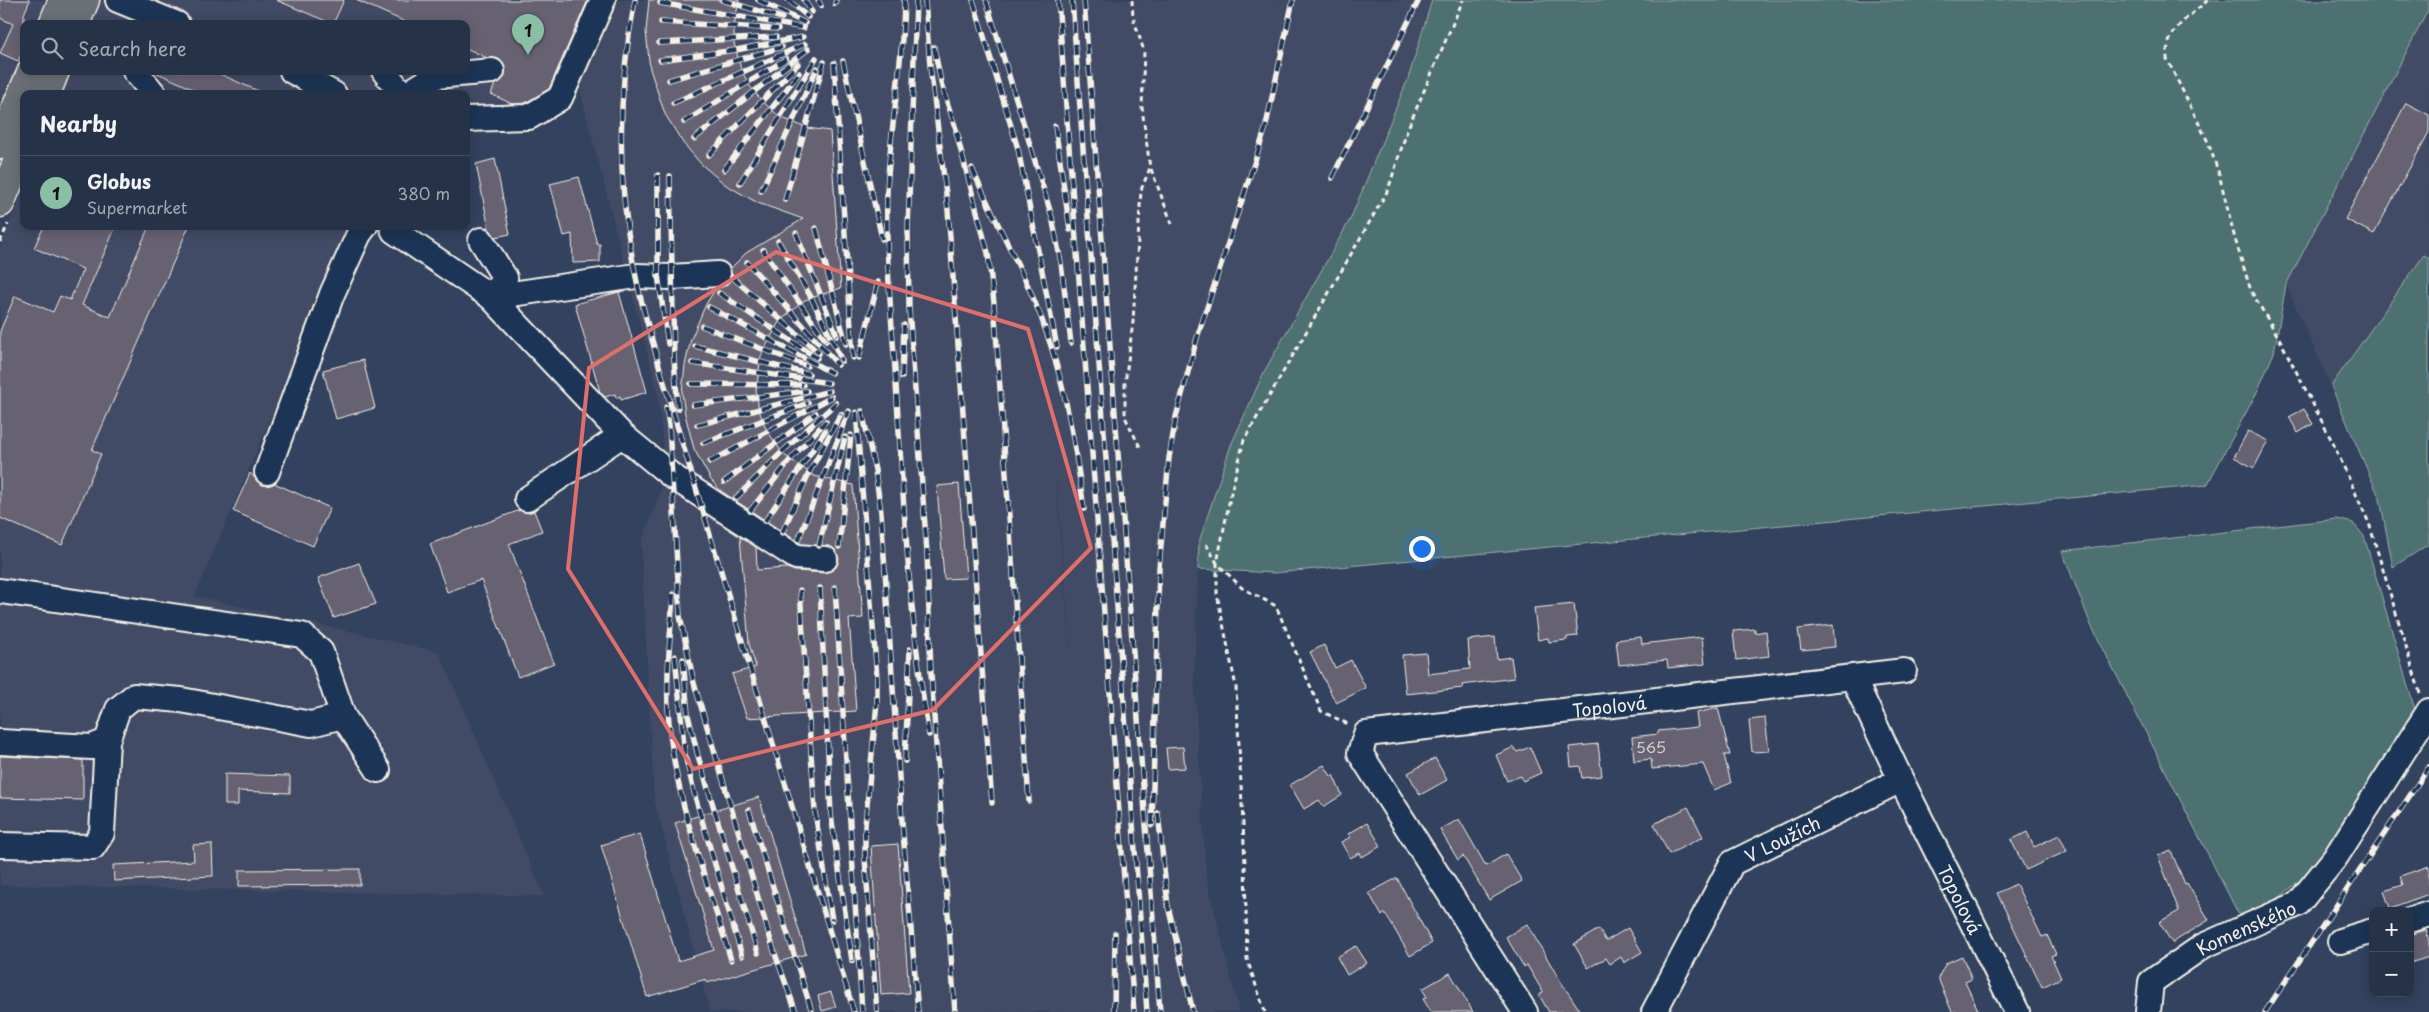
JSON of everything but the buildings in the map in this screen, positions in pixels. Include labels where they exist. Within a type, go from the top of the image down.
[{"type":"highway","points":[[55,20],[63,0]]},
{"type":"highway","points":[[77,20],[85,0]]},
{"type":"highway","points":[[24,90],[30,75]]},
{"type":"highway","points":[[48,90],[53,75]]},
{"type":"highway","points":[[0,145],[20,99]]},
{"type":"highway","points":[[0,203],[20,156]]},
{"type":"street","points":[[118,0],[153,5],[172,20]]},
{"type":"street","points":[[470,120],[529,117],[560,98],[603,0]]},
{"type":"street","points":[[470,72],[492,70]]},
{"type":"street","points":[[138,75],[151,90]]},
{"type":"street","points":[[300,75],[327,90]]},
{"type":"street","points":[[387,75],[399,90]]},
{"type":"street","points":[[413,90],[436,76],[445,75]]},
{"type":"street","points":[[268,472],[332,294],[362,230]]},
{"type":"street","points":[[394,230],[491,297],[622,435],[672,476],[796,557],[825,559]]},
{"type":"street","points":[[481,240],[505,278],[491,297]]},
{"type":"street","points":[[491,297],[636,276],[671,277],[718,274]]},
{"type":"street","points":[[527,499],[622,435]]},
{"type":"street","points":[[0,591],[302,635],[322,652],[343,716],[378,770]]},
{"type":"street","name":"Topolová","points":[[1366,734],[1904,671]]},
{"type":"street","name":"Topolová","points":[[1853,678],[1901,780],[2017,1012]]},
{"type":"street","points":[[0,845],[93,847],[102,833],[108,740],[118,709],[134,696],[181,700],[311,724],[343,716]]},
{"type":"street","name":"Komenského","points":[[2148,1012],[2151,982],[2203,946],[2298,904],[2335,858],[2422,722]]},
{"type":"street","points":[[1366,734],[1360,753],[1525,1012]]},
{"type":"street","points":[[0,742],[92,747],[108,740]]},
{"type":"street","name":"V Loužích","points":[[1654,1012],[1732,863],[1901,780]]},
{"type":"street","points":[[2414,919],[2429,914]]},
{"type":"street","points":[[2340,941],[2369,932]]},
{"type":"path","points":[[1132,0],[1134,17],[1144,51],[1142,108],[1150,168],[1172,224]]},
{"type":"path","points":[[1265,1012],[1247,959],[1245,863],[1236,687],[1218,594],[1217,563],[1244,440],[1388,190],[1408,128],[1463,0]]},
{"type":"path","points":[[2208,0],[2173,32],[2166,44],[2167,59],[2208,142],[2219,174],[2235,239],[2251,291],[2279,338],[2333,443],[2369,523],[2422,722]]},
{"type":"path","points":[[1140,447],[1126,417],[1125,384],[1133,322],[1141,190],[1150,168]]},
{"type":"path","points":[[1206,544],[1217,563],[1242,588],[1276,606],[1321,711],[1366,734]]},
{"type":"highlighted area","points":[[776,252],[1028,329],[1091,548],[933,710],[693,769],[568,569],[589,368]]},
{"type":"shaded area","points":[[0,0],[50,0],[41,20],[20,20],[20,69],[0,114]]},
{"type":"shaded area","points":[[98,0],[1432,0],[1409,76],[1351,218],[1264,372],[1231,445],[1199,542],[1194,678],[1206,875],[1239,1012],[710,1012],[654,799],[641,544],[663,485],[663,447],[658,395],[576,74],[556,119],[470,131],[470,90],[63,90],[68,75],[470,75],[470,20],[90,20]],"holes":[[[1056,483],[1057,483],[1073,680],[1063,570]]]},
{"type":"shaded area","points":[[2429,8],[2429,258],[2424,256],[2331,386],[2286,285]]},
{"type":"shaded area","points":[[20,197],[20,230],[350,230],[195,596],[439,652],[544,896],[0,885],[0,247]]},
{"type":"green space","points":[[1432,0],[2429,0],[2429,8],[2286,285],[2274,353],[2256,394],[2207,485],[1274,573],[1198,569],[1199,542],[1231,445],[1264,372],[1351,218],[1409,76]]},
{"type":"green space","points":[[2424,255],[2429,258],[2429,544],[2393,567],[2380,499],[2331,386]]},
{"type":"green space","points":[[2337,519],[2353,523],[2364,536],[2415,710],[2331,854],[2261,913],[2241,919],[2091,625],[2062,551]]},
{"type":"railway","points":[[635,0],[625,69],[621,138],[625,207],[629,242],[638,289],[660,369],[854,1012]]},
{"type":"railway","points":[[722,0],[782,18]]},
{"type":"railway","points":[[758,0],[805,23]]},
{"type":"railway","points":[[788,0],[808,17]]},
{"type":"railway","points":[[804,0],[812,12]]},
{"type":"railway","points":[[818,0],[821,6]]},
{"type":"railway","points":[[835,4],[836,0]]},
{"type":"railway","points":[[904,0],[887,192],[887,244],[909,568],[922,694],[929,735]]},
{"type":"railway","points":[[916,0],[908,230],[909,308],[927,553],[931,674],[955,1012]]},
{"type":"railway","points":[[925,0],[930,66],[948,210],[992,803]]},
{"type":"railway","points":[[973,0],[1018,149],[1057,347]]},
{"type":"railway","points":[[986,0],[1052,217],[1061,263],[1071,343]]},
{"type":"railway","points":[[1058,0],[1134,1012]]},
{"type":"railway","points":[[1072,0],[1147,1012]]},
{"type":"railway","points":[[1084,0],[1160,1012]]},
{"type":"railway","points":[[1152,825],[1159,568],[1169,458],[1176,417],[1197,338],[1265,130],[1293,0]]},
{"type":"railway","points":[[1332,178],[1419,0]]},
{"type":"railway","points":[[660,3],[804,28]]},
{"type":"railway","points":[[661,22],[778,29]]},
{"type":"railway","points":[[659,43],[776,37]]},
{"type":"railway","points":[[660,60],[736,50],[803,37]]},
{"type":"railway","points":[[673,103],[805,44]]},
{"type":"railway","points":[[669,80],[782,47]]},
{"type":"railway","points":[[934,47],[942,87],[959,138]]},
{"type":"railway","points":[[694,139],[808,49]]},
{"type":"railway","points":[[740,183],[816,58]]},
{"type":"railway","points":[[684,122],[786,59]]},
{"type":"railway","points":[[843,61],[882,239]]},
{"type":"railway","points":[[785,200],[824,62]]},
{"type":"railway","points":[[834,63],[853,358]]},
{"type":"railway","points":[[709,155],[798,64]]},
{"type":"railway","points":[[761,191],[817,68]]},
{"type":"railway","points":[[724,170],[799,73]]},
{"type":"railway","points":[[1055,126],[1070,230]]},
{"type":"railway","points":[[956,132],[988,253],[994,303],[1029,801]]},
{"type":"railway","points":[[972,168],[1032,295],[1051,347],[1066,400],[1084,509]]},
{"type":"railway","points":[[658,175],[658,275],[668,344]]},
{"type":"railway","points":[[670,176],[674,359],[678,409]]},
{"type":"railway","points":[[816,228],[846,344]]},
{"type":"railway","points":[[796,233],[837,336]]},
{"type":"railway","points":[[778,241],[811,297],[842,361]]},
{"type":"railway","points":[[763,250],[826,341]]},
{"type":"railway","points":[[747,262],[838,365]]},
{"type":"railway","points":[[732,277],[819,353]]},
{"type":"railway","points":[[859,358],[878,282]]},
{"type":"railway","points":[[719,293],[817,358]]},
{"type":"railway","points":[[709,307],[832,373]]},
{"type":"railway","points":[[902,377],[904,325]]},
{"type":"railway","points":[[702,326],[807,366]]},
{"type":"railway","points":[[695,346],[809,374]]},
{"type":"railway","points":[[692,363],[829,383]]},
{"type":"railway","points":[[691,384],[803,385]]},
{"type":"railway","points":[[693,405],[807,391]]},
{"type":"railway","points":[[697,425],[830,391]]},
{"type":"railway","points":[[710,462],[832,397]]},
{"type":"railway","points":[[703,443],[808,403]]},
{"type":"railway","points":[[735,499],[783,451],[836,403]]},
{"type":"railway","points":[[666,407],[669,425],[680,616],[694,683],[774,951],[796,1012]]},
{"type":"railway","points":[[798,541],[849,411]]},
{"type":"railway","points":[[862,411],[875,470],[881,512],[902,821],[918,1012]]},
{"type":"railway","points":[[856,412],[877,678],[877,703],[865,825],[865,858],[877,1012]]},
{"type":"railway","points":[[724,482],[816,413]]},
{"type":"railway","points":[[782,533],[809,473],[841,414]]},
{"type":"railway","points":[[750,511],[790,460],[826,421]]},
{"type":"railway","points":[[765,521],[825,431]]},
{"type":"railway","points":[[839,547],[851,435]]},
{"type":"railway","points":[[819,546],[845,437]]},
{"type":"railway","points":[[835,587],[862,1012]]},
{"type":"railway","points":[[820,588],[831,814],[852,961]]},
{"type":"railway","points":[[800,590],[815,812],[832,920]]},
{"type":"railway","points":[[673,594],[668,708],[676,772],[692,836],[731,960]]},
{"type":"railway","points":[[905,761],[910,649]]},
{"type":"railway","points":[[675,656],[685,755],[696,800],[742,956]]},
{"type":"railway","points":[[683,659],[688,715],[698,756],[758,953]]},
{"type":"railway","points":[[2265,1012],[2429,767]]},
{"type":"railway","points":[[749,810],[812,1012]]},
{"type":"railway","points":[[1158,813],[1168,906],[1193,1012]]},
{"type":"railway","points":[[1114,1012],[1115,933]]},
{"type":"place","name":"Globus","points":[[528,55]]}]
